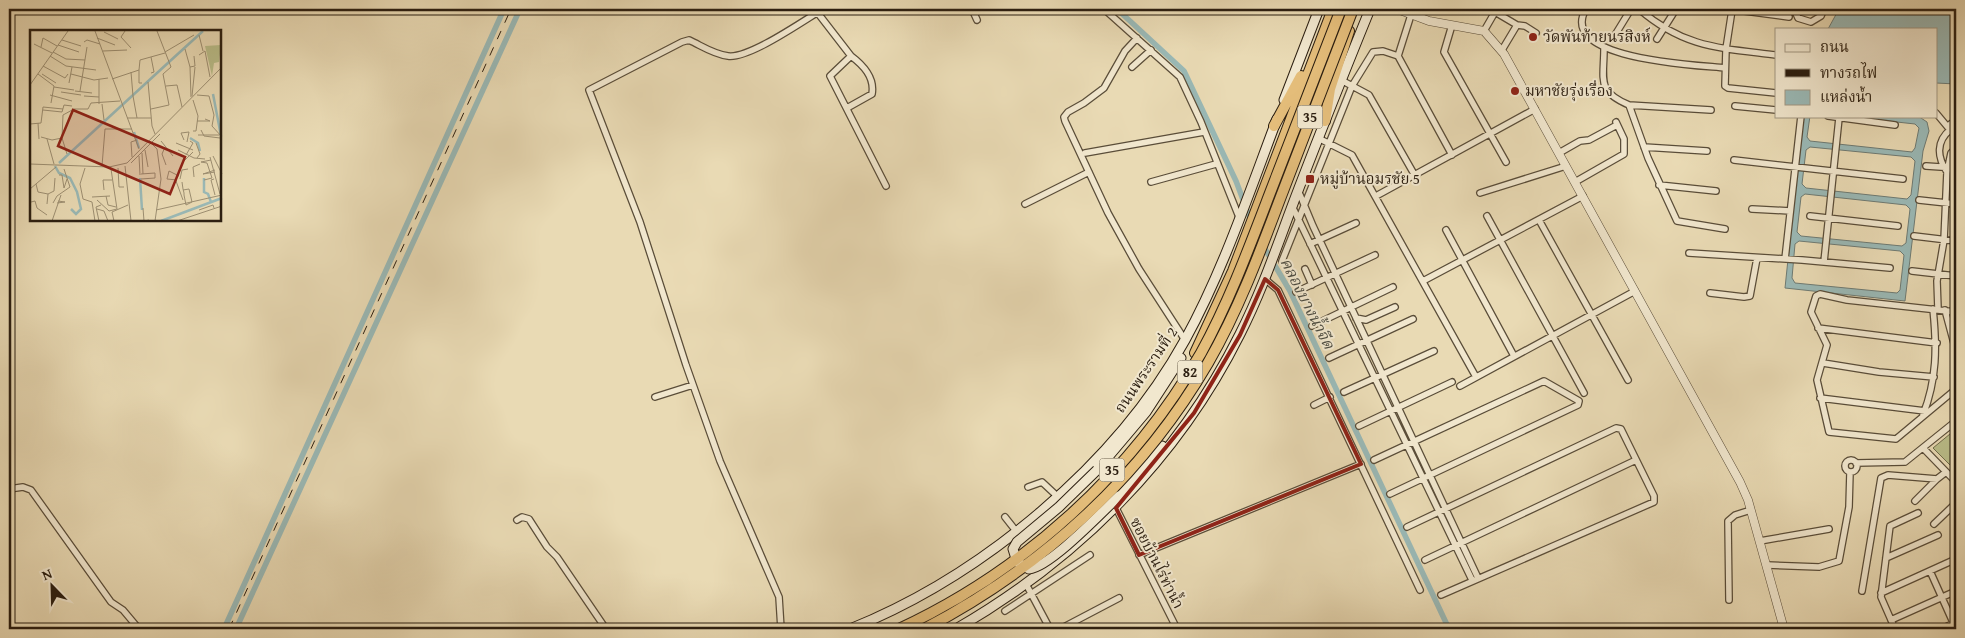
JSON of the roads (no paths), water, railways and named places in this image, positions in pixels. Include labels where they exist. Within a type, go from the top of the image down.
[{"type":"highway","points":[[1274,126],[1343,10],[1351,21],[1349,33],[1330,89],[1325,121]]},
{"type":"highway","name":"ถนนพระรามที่ 2","points":[[892,629],[963,592],[1008,562],[1054,526],[1114,468],[1146,431],[1185,372],[1221,300],[1255,212],[1343,10]]},
{"type":"highway","name":"35","points":[[925,629],[982,598],[1025,569],[1068,534],[1130,473],[1168,424],[1198,380],[1244,289],[1343,10]]},
{"type":"highway","name":"82","points":[[899,629],[974,589],[1047,535],[1120,466],[1170,401],[1201,353],[1237,279],[1343,10]]},
{"type":"highway","name":"82","points":[[925,629],[998,586],[1074,527],[1125,476],[1182,403],[1209,362],[1248,282],[1343,10]]},
{"type":"main road","name":"ถนนพระรามที่ 2","points":[[850,629],[890,611],[934,587],[1016,532],[1100,457],[1117,438],[1151,393],[1185,340],[1208,293],[1319,9]]},
{"type":"main road","name":"35","points":[[956,629],[1026,584],[1072,549],[1142,481],[1194,413],[1228,356],[1267,275],[1318,138],[1370,9]]},
{"type":"main road","points":[[1208,293],[1193,335],[1168,380],[1136,425],[1097,470],[1059,507],[1017,542],[1013,549],[1017,562],[1029,569],[1040,566],[1080,533],[1119,496],[1181,421],[1249,315]]},
{"type":"street","points":[[972,9],[977,20]]},
{"type":"street","points":[[1104,9],[1180,77],[1216,164],[1240,214]]},
{"type":"street","points":[[1397,9],[1411,15],[1484,31],[1502,50],[1738,478],[1751,510],[1784,629]]},
{"type":"street","points":[[1586,9],[1582,17],[1583,27],[1591,38],[1604,48],[1640,58],[1724,68]]},
{"type":"street","points":[[1614,35],[1631,9]]},
{"type":"street","points":[[1639,9],[1665,28],[1701,45],[1775,55]]},
{"type":"street","points":[[1657,39],[1676,9]]},
{"type":"street","points":[[1775,93],[1728,88],[1725,86],[1724,68],[1730,9],[1789,17]]},
{"type":"street","points":[[1793,9],[1798,18],[1810,25],[1821,16],[1824,9]]},
{"type":"street","points":[[781,629],[779,596],[720,461],[640,222],[589,90],[689,40],[717,54],[739,56],[820,10],[851,56],[867,71],[872,89],[872,94],[847,108]]},
{"type":"street","points":[[1484,31],[1496,10],[1518,26],[1525,26],[1536,33]]},
{"type":"street","points":[[1398,56],[1411,15]]},
{"type":"street","points":[[1452,25],[1444,52],[1506,162]]},
{"type":"street","points":[[1502,50],[1518,26]]},
{"type":"street","points":[[1137,38],[1125,51],[1104,88],[1065,114],[1066,128],[1139,269],[1185,340]]},
{"type":"street","points":[[1604,48],[1605,90],[1618,100],[1630,105],[1711,110]]},
{"type":"street","points":[[1132,67],[1151,50]]},
{"type":"street","points":[[1282,261],[1352,86],[1373,52],[1383,51],[1398,56],[1452,155]]},
{"type":"street","points":[[851,56],[830,76],[886,186]]},
{"type":"street","points":[[1341,80],[1369,94],[1414,174]]},
{"type":"street","points":[[1630,105],[1644,147],[1660,185],[1671,210],[1680,223],[1725,229]]},
{"type":"street","points":[[1735,106],[1775,110]]},
{"type":"street","points":[[1376,196],[1535,109]]},
{"type":"street","points":[[1938,115],[1956,137]]},
{"type":"street","points":[[1786,259],[1801,118]]},
{"type":"street","points":[[1824,262],[1839,118],[1895,125]]},
{"type":"street","points":[[1949,169],[1940,142],[1942,136],[1956,120]]},
{"type":"street","points":[[1559,152],[1580,141],[1589,140],[1616,124],[1624,140],[1624,154],[1575,182]]},
{"type":"street","points":[[1086,153],[1204,132]]},
{"type":"street","points":[[1318,138],[1352,155],[1476,377]]},
{"type":"street","points":[[1644,147],[1708,151]]},
{"type":"street","points":[[1923,414],[1934,377],[1939,309],[1938,274],[1944,240],[1951,153],[1956,148]]},
{"type":"street","points":[[1734,160],[1806,166],[1902,179]]},
{"type":"street","points":[[1151,182],[1216,164]]},
{"type":"street","points":[[1480,193],[1566,166]]},
{"type":"street","points":[[1926,166],[1949,169]]},
{"type":"street","points":[[1026,204],[1089,172]]},
{"type":"street","points":[[1660,185],[1716,191]]},
{"type":"street","points":[[1298,190],[1304,207],[1446,508],[1459,544],[1475,579]]},
{"type":"street","points":[[1423,282],[1582,196]]},
{"type":"street","points":[[1919,200],[1956,204]]},
{"type":"street","points":[[1292,206],[1439,512],[1459,544]]},
{"type":"street","points":[[1752,208],[1790,211]]},
{"type":"street","points":[[1487,216],[1584,393]]},
{"type":"street","points":[[1810,216],[1898,226]]},
{"type":"street","points":[[1539,220],[1628,380]]},
{"type":"street","points":[[1310,244],[1356,223]]},
{"type":"street","points":[[1304,231],[1313,226]]},
{"type":"street","points":[[1446,230],[1514,356]]},
{"type":"street","points":[[1914,236],[1956,241]]},
{"type":"street","points":[[1689,253],[1890,268]]},
{"type":"street","points":[[1296,292],[1375,255]]},
{"type":"street","points":[[1710,293],[1744,298],[1750,296],[1757,258]]},
{"type":"street","points":[[1305,269],[1312,285]]},
{"type":"street","points":[[1912,272],[1956,276]]},
{"type":"street","points":[[1267,275],[1278,290],[1330,397],[1420,590]]},
{"type":"street","points":[[1312,326],[1393,287]]},
{"type":"street","points":[[1460,386],[1635,291]]},
{"type":"street","points":[[1956,312],[1847,300],[1820,294],[1816,296],[1811,310],[1827,345],[1817,378],[1827,430],[1831,433],[1893,440],[1956,389]]},
{"type":"street","points":[[1356,318],[1366,320],[1395,307]]},
{"type":"street","points":[[1939,309],[1956,347]]},
{"type":"street","points":[[1329,358],[1413,318]]},
{"type":"street","points":[[1818,328],[1936,343]]},
{"type":"street","points":[[1344,392],[1434,351]]},
{"type":"street","points":[[1823,363],[1879,372],[1934,377]]},
{"type":"street","points":[[1374,460],[1544,381],[1579,401],[1578,405],[1390,494]]},
{"type":"street","points":[[1359,426],[1452,382]]},
{"type":"street","points":[[655,396],[693,385]]},
{"type":"street","points":[[1314,405],[1330,397]]},
{"type":"street","points":[[1820,398],[1923,414]]},
{"type":"street","points":[[1767,565],[1819,566],[1838,561],[1849,507],[1850,472],[1846,469],[1846,462],[1851,460],[1856,463],[1898,463],[1913,457],[1956,421]]},
{"type":"street","points":[[1406,527],[1618,427],[1621,429],[1655,498],[1652,504],[1441,595]]},
{"type":"street","points":[[1924,449],[1956,482]]},
{"type":"street","points":[[1425,560],[1636,460]]},
{"type":"street","points":[[1850,472],[1856,470],[1856,463]]},
{"type":"street","points":[[1139,555],[1361,464]]},
{"type":"street","points":[[1915,501],[1946,472]]},
{"type":"street","points":[[1862,591],[1880,478],[1888,475],[1937,479]]},
{"type":"street","points":[[1028,487],[1042,482],[1057,496]]},
{"type":"street","points":[[9,489],[23,487],[31,490],[111,602],[123,610],[139,629]]},
{"type":"street","points":[[1934,524],[1956,503]]},
{"type":"street","name":"ซอยบ้านไร่ท่าน้ำ","points":[[1116,508],[1177,629]]},
{"type":"street","points":[[1729,600],[1728,521],[1736,515],[1751,510]]},
{"type":"street","points":[[1895,629],[1882,593],[1890,526],[1918,513]]},
{"type":"street","points":[[517,520],[522,517],[530,519],[547,547],[557,557],[606,629]]},
{"type":"street","points":[[1005,517],[1016,532]]},
{"type":"street","points":[[1760,541],[1829,530]]},
{"type":"street","points":[[1886,558],[1938,534]]},
{"type":"street","points":[[1005,611],[1090,555]]},
{"type":"street","points":[[1882,593],[1956,559]]},
{"type":"street","points":[[1930,571],[1955,625],[1940,629]]},
{"type":"street","points":[[1026,584],[1050,629]]},
{"type":"street","points":[[1891,620],[1956,591]]},
{"type":"street","points":[[1060,629],[1118,598]]},
{"type":"water","points":[[1839,9],[1956,9],[1956,84],[1938,83],[1938,28],[1829,28]]},
{"type":"water","points":[[1803,118],[1810,118],[1807,137],[1810,141],[1912,152],[1915,148],[1919,128],[1915,124],[1860,118],[1921,118],[1927,122],[1929,131],[1923,151],[1905,301],[1785,288]],"holes":[[[1810,147],[1911,157],[1915,161],[1911,195],[1907,199],[1806,188],[1802,184],[1806,150]],[[1805,194],[1906,205],[1910,209],[1906,243],[1902,246],[1801,236],[1797,232],[1801,197]],[[1799,241],[1900,251],[1904,255],[1900,290],[1897,293],[1795,283],[1792,278],[1795,244]]]},
{"type":"waterway","points":[[224,629],[504,9]]},
{"type":"waterway","points":[[236,629],[520,9]]},
{"type":"waterway","name":"คลองบางน้ำจืด","points":[[1117,9],[1184,71],[1236,181],[1251,221]]},
{"type":"waterway","name":"คลองบางน้ำจืด","points":[[1255,232],[1290,291],[1449,629]]},
{"type":"railway","points":[[229,629],[511,9]]},
{"type":"place","name":"วัดพันท้ายนรสิงห์","points":[[1533,37]]},
{"type":"place","name":"มหาชัยรุ่งเรื่อง","points":[[1515,91]]},
{"type":"place","name":"หมู่บ้านอมรชัย 5","points":[[1310,179]]}]
